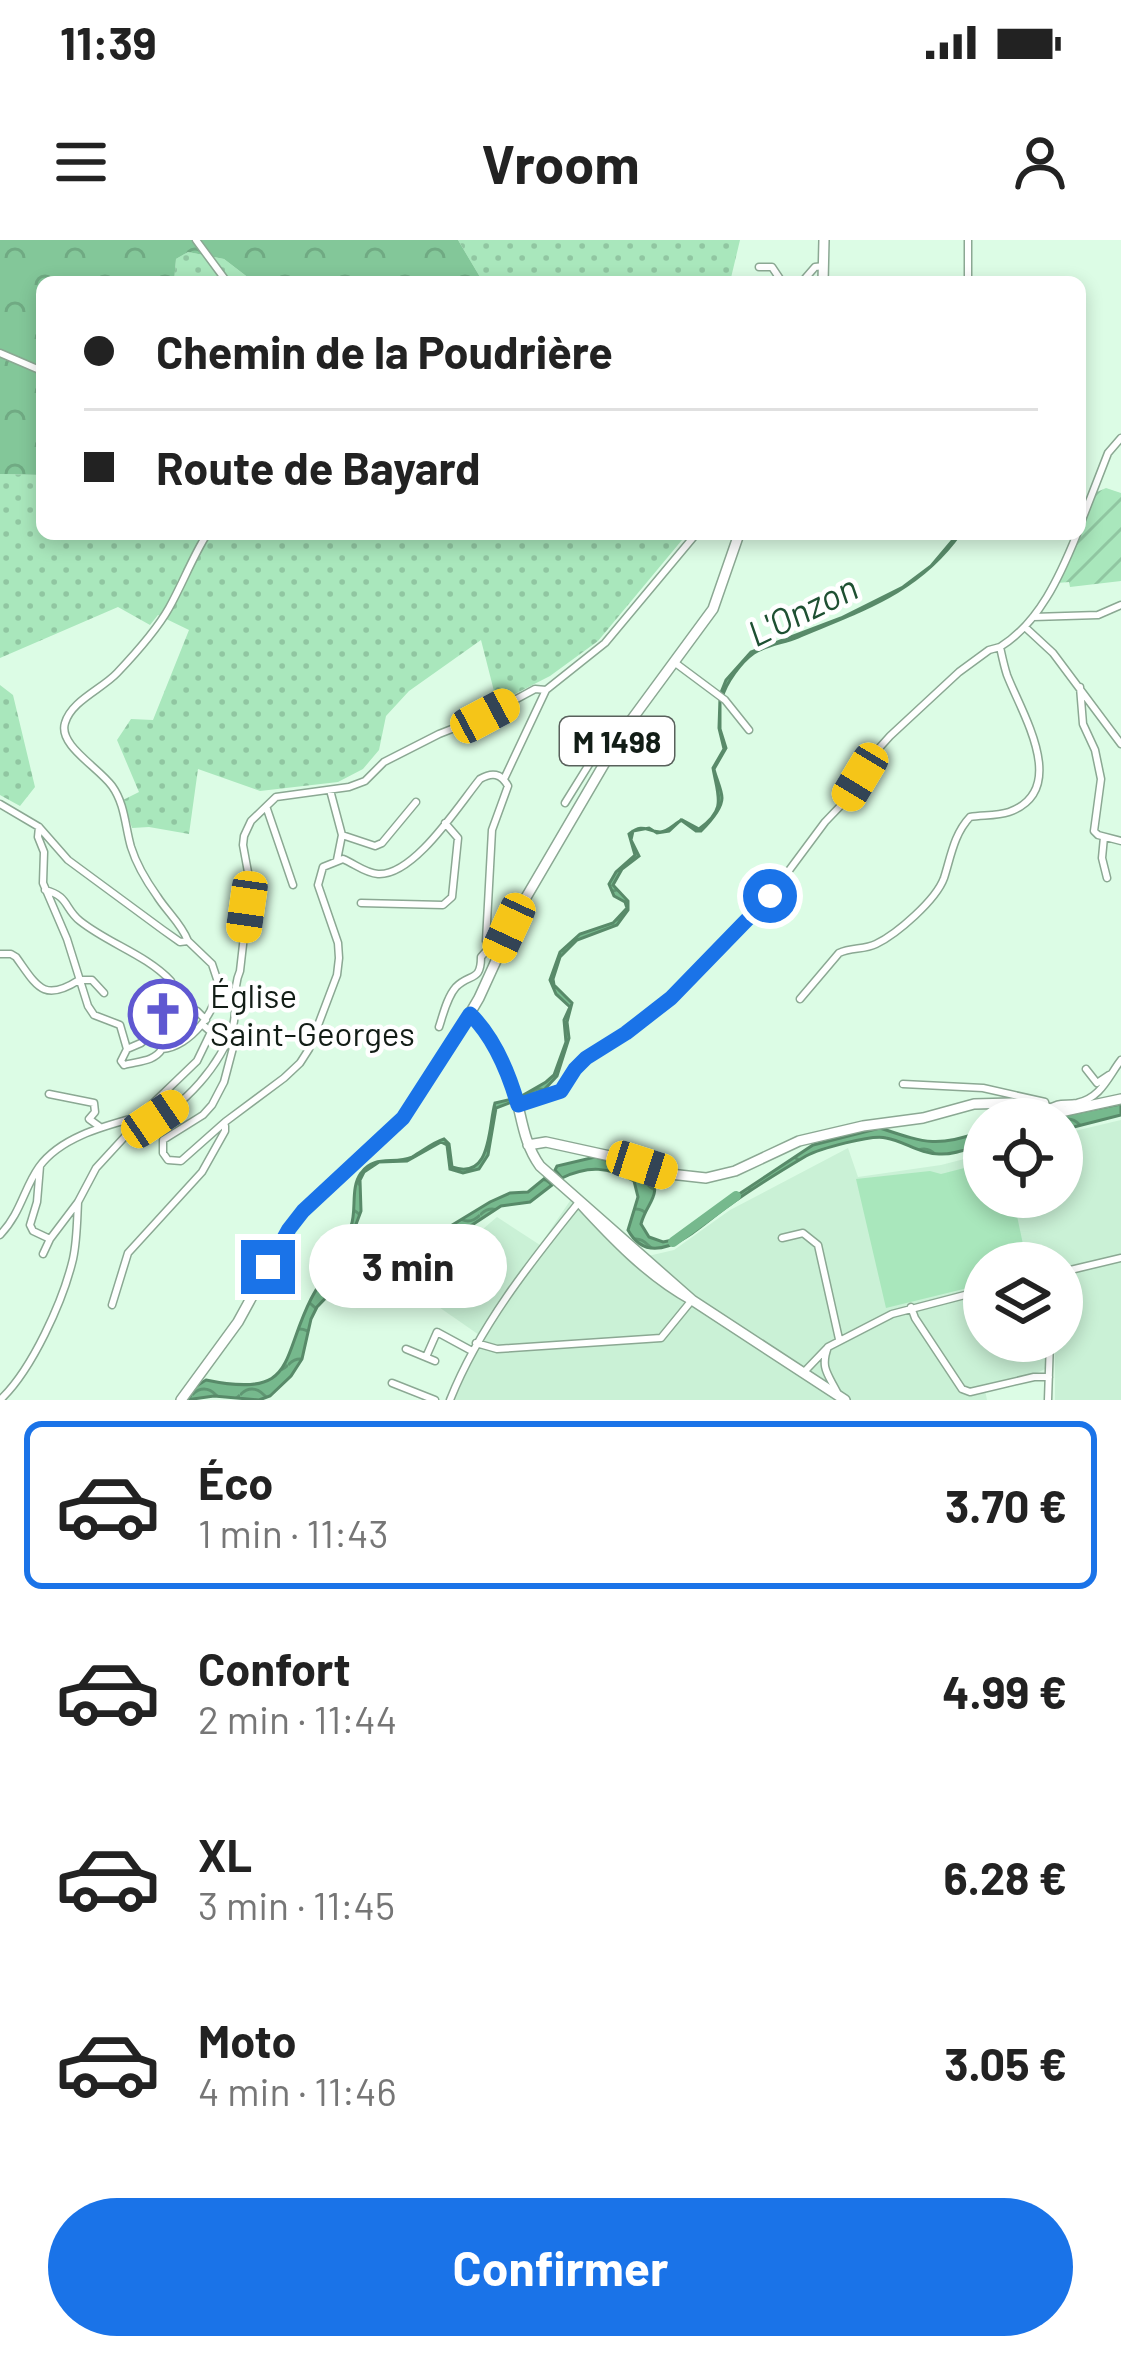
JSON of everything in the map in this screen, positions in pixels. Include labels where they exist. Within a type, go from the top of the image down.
[{"type":"main road","points":[[824,240],[824,276]]},
{"type":"main road","name":"M 1498","points":[[181,1400],[245,1311],[303,1211],[403,1118],[470,1014],[493,951],[624,730],[713,609],[737,540]]},
{"type":"main road","points":[[470,1014],[502,1062],[528,1144],[547,1172],[672,1289],[841,1396]]},
{"type":"main road","points":[[1083,1108],[1121,1100]]},
{"type":"main road","points":[[528,1144],[546,1142],[670,1174],[706,1178],[735,1171],[799,1142],[963,1107]]},
{"type":"main road","points":[[536,1160],[568,1147]]},
{"type":"street","points":[[196,240],[223,276]]},
{"type":"street","points":[[968,240],[968,276]]},
{"type":"street","points":[[807,276],[815,267],[824,266]]},
{"type":"street","points":[[759,267],[772,267],[778,276]]},
{"type":"street","points":[[0,353],[36,368]]},
{"type":"street","points":[[1086,510],[1108,453],[1121,438]]},
{"type":"street","points":[[162,1049],[172,1048],[204,1022],[218,994],[218,982],[212,964],[188,941],[157,897],[132,850],[123,806],[114,788],[69,746],[65,721],[113,677],[169,609],[203,540]]},
{"type":"street","points":[[504,778],[546,690],[604,643],[692,540]]},
{"type":"street","points":[[518,1105],[561,1091],[586,1058],[671,998],[770,896],[890,736],[959,672],[1026,628],[1058,577],[1073,540]]},
{"type":"street","points":[[1033,617],[1098,615],[1121,605]]},
{"type":"street","points":[[1026,628],[1053,652],[1121,744]]},
{"type":"street","points":[[800,1000],[839,953],[873,946],[931,899],[944,878],[958,832],[970,817],[1014,810],[1032,793],[1039,765],[1037,749],[1000,647]]},
{"type":"street","points":[[674,662],[721,697],[749,730]]},
{"type":"street","points":[[1080,687],[1082,724],[1095,750],[1101,778],[1094,831],[1121,841]]},
{"type":"street","points":[[0,1235],[24,1201],[40,1166],[75,1138],[134,1118],[155,1119],[191,1095],[229,1038],[250,883],[243,845],[251,821],[276,797],[365,781],[384,762],[439,734],[535,689],[546,690]]},
{"type":"street","points":[[565,803],[611,729],[624,730]]},
{"type":"street","points":[[229,1038],[234,1044],[219,1095],[202,1115],[163,1140],[167,1160],[181,1161],[284,1078],[309,1049],[337,975],[338,943],[318,885],[323,867],[338,860],[375,874],[401,869],[480,779],[498,775],[508,786],[492,830],[486,941],[493,951],[481,957],[478,975],[453,990],[439,1027]]},
{"type":"street","points":[[330,790],[342,835],[338,860]]},
{"type":"street","points":[[342,835],[375,846],[382,843],[416,802]]},
{"type":"street","points":[[0,804],[39,827],[82,871],[180,942],[188,941]]},
{"type":"street","points":[[267,808],[292,884]]},
{"type":"street","points":[[361,903],[449,902],[458,838],[445,823]]},
{"type":"street","points":[[39,827],[45,890],[58,914],[88,1006],[94,1016],[121,1025],[127,1048],[121,1061],[124,1065],[160,1054],[191,1010],[197,1011],[211,1031],[197,1061],[96,1168],[43,1254]]},
{"type":"street","points":[[1104,837],[1107,878]]},
{"type":"street","points":[[45,890],[61,894],[83,923],[155,964],[171,981],[169,997]]},
{"type":"street","points":[[0,954],[16,958],[46,992],[92,980],[104,993]]},
{"type":"street","points":[[218,982],[234,998]]},
{"type":"street","points":[[182,1019],[188,1036]]},
{"type":"street","points":[[127,1048],[156,1030],[166,1040]]},
{"type":"street","points":[[1083,1100],[1100,1092],[1121,1060]]},
{"type":"street","points":[[1086,1069],[1097,1083],[1112,1073]]},
{"type":"street","points":[[903,1084],[1029,1098]]},
{"type":"street","points":[[49,1094],[94,1103],[95,1112],[88,1119],[101,1128]]},
{"type":"street","points":[[112,1305],[128,1253],[202,1172],[225,1122]]},
{"type":"street","points":[[40,1166],[37,1202],[29,1225],[50,1239]]},
{"type":"street","points":[[0,1400],[23,1375],[61,1297],[74,1256],[78,1202]]},
{"type":"street","points":[[450,1400],[474,1347],[579,1202]]},
{"type":"street","points":[[782,1238],[803,1233],[818,1246],[839,1339]]},
{"type":"street","points":[[1083,1267],[1121,1258]]},
{"type":"street","points":[[806,1373],[839,1339],[892,1313],[963,1295]]},
{"type":"street","points":[[426,1357],[437,1332],[474,1347],[497,1349],[661,1338],[692,1300]]},
{"type":"street","points":[[911,1307],[962,1389],[970,1392],[1049,1377]]},
{"type":"street","points":[[829,1347],[823,1365],[841,1396]]},
{"type":"street","points":[[406,1348],[435,1361]]},
{"type":"street","points":[[1048,1400],[1049,1362]]},
{"type":"street","points":[[806,1373],[823,1365]]},
{"type":"street","points":[[392,1383],[435,1400]]},
{"type":"shaded area","points":[[458,240],[740,240],[731,276],[479,276]]},
{"type":"shaded area","points":[[188,252],[224,259],[246,276],[175,276],[176,259]]},
{"type":"shaded area","points":[[0,474],[36,475],[36,540],[682,540],[598,641],[550,676],[497,703],[481,640],[409,691],[386,716],[379,750],[363,769],[338,782],[260,791],[198,769],[189,834],[132,828],[123,800],[139,792],[117,740],[131,719],[153,720],[189,630],[158,615],[150,625],[118,607],[0,658]]},
{"type":"shaded area","points":[[1106,488],[1121,493],[1121,581],[1070,587],[1069,582],[1057,583],[1076,540],[1086,540],[1086,517],[1097,492]]},
{"type":"shaded area","points":[[0,685],[13,695],[35,787],[20,806],[0,795]]},
{"type":"shaded area","points":[[1121,1120],[1121,1400],[1055,1400],[1055,1362],[1083,1362],[1083,1242],[963,1242],[963,1362],[1047,1362],[1047,1368],[1037,1373],[984,1385],[987,1400],[454,1400],[482,1337],[423,1296],[450,1257],[497,1217],[540,1245],[576,1192],[648,1256],[674,1250],[730,1210],[848,1148],[858,1177],[963,1159],[963,1218],[1083,1218],[1083,1129]]},
{"type":"shaded area","points":[[963,1168],[963,1218],[1017,1218],[1023,1242],[963,1242],[963,1289],[886,1308],[856,1179],[930,1171],[941,1174]]},
{"type":"green space","points":[[0,240],[458,240],[479,276],[246,276],[224,259],[188,252],[176,259],[175,276],[36,276],[36,475],[0,474]]},
{"type":"water","points":[[955,540],[944,554],[926,571],[907,585],[887,598],[844,618],[754,653],[735,673],[722,698],[720,695],[726,680],[751,652],[841,618],[903,587]]},
{"type":"water","points":[[720,698],[720,729],[726,748],[714,769],[721,802],[714,816],[701,831],[681,820],[699,829],[717,809],[713,768],[724,749],[719,728]]},
{"type":"water","points":[[633,831],[631,840],[639,856],[622,869],[613,885],[628,901],[628,910],[617,925],[577,940],[560,957],[553,979],[572,1003],[569,1038],[557,1076],[543,1091],[521,1100],[554,1075],[566,1042],[564,1020],[570,1007],[550,980],[560,952],[580,934],[613,923],[627,908],[609,884],[616,872],[635,855],[629,834]]},
{"type":"water","points":[[512,1099],[496,1108],[488,1155],[479,1169],[463,1173],[450,1169],[447,1145],[441,1142],[407,1161],[379,1162],[364,1172],[361,1211],[346,1251],[411,1250],[490,1202],[510,1193],[528,1192],[545,1178],[552,1185],[530,1202],[501,1206],[409,1261],[363,1269],[344,1279],[317,1307],[302,1359],[270,1396],[186,1400],[206,1380],[256,1384],[281,1370],[311,1299],[347,1236],[356,1185],[366,1167],[378,1162],[412,1157],[444,1139],[449,1144],[452,1167],[475,1166],[486,1149],[495,1103]]},
{"type":"water","points":[[1121,1104],[1121,1115],[1083,1125],[1083,1111]]},
{"type":"water","points":[[880,1128],[932,1142],[963,1137],[963,1150],[939,1154],[879,1137],[822,1150],[766,1180],[692,1233],[664,1247],[638,1243],[628,1230],[638,1197],[634,1181],[598,1169],[562,1178],[555,1170],[595,1157],[648,1171],[654,1193],[641,1224],[649,1237],[663,1242],[678,1239],[813,1145]]},
{"type":"waterway","points":[[673,1242],[736,1196]]},
{"type":"place","name":"Église Saint-Georges","points":[[163,1014]]},
{"type":"route","points":[[268,1267],[303,1211],[403,1118],[470,1014],[502,1062],[518,1105],[561,1091],[586,1058],[671,998],[770,896]]},
{"type":"water label","name":"L'Onzon","points":[[802,609]]}]
